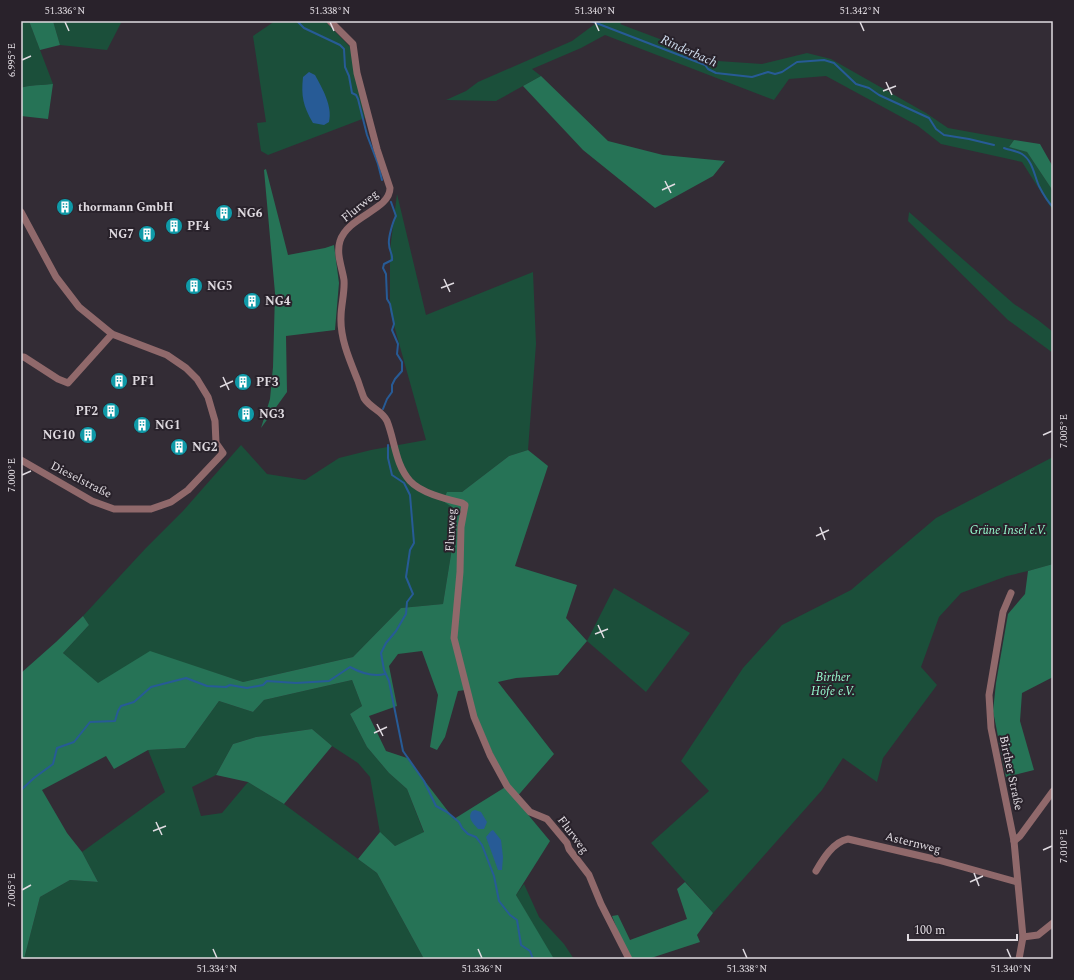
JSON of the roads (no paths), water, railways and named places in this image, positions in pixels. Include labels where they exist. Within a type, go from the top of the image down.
[{"type":"street","name":"Flurweg","points":[[330,21],[353,44],[357,73],[377,149],[390,188],[390,193],[385,201],[351,224],[341,240],[339,254],[344,282],[341,326],[346,348],[364,398],[372,408],[383,414],[387,422],[399,464],[411,481],[430,494],[465,505],[461,527],[460,572],[454,638],[474,717],[490,755],[507,786],[530,812],[547,819],[567,843],[569,849],[590,875],[601,904],[629,959]]},
{"type":"street","points":[[21,212],[56,277],[79,307],[112,334],[68,383],[58,379],[24,357],[21,357]]},
{"type":"street","name":"Dieselstraße","points":[[21,460],[92,501],[114,509],[151,509],[171,502],[188,490],[223,453],[216,443],[215,421],[208,397],[197,379],[186,368],[167,355],[112,334]]},
{"type":"street","name":"Birther Straße","points":[[1011,593],[1002,612],[989,695],[989,712],[1014,841],[1023,937],[1019,959]]},
{"type":"street","points":[[1014,841],[1020,836],[1053,791]]},
{"type":"street","name":"Asternweg","points":[[816,871],[822,859],[840,841],[848,839],[938,860],[1017,882]]},
{"type":"street","points":[[1023,937],[1038,935],[1053,923]]},
{"type":"water","points":[[309,72],[315,75],[324,91],[328,104],[330,116],[329,122],[324,125],[313,123],[305,106],[302,90],[303,77]]},
{"type":"water","points":[[475,810],[481,812],[487,822],[484,829],[478,829],[470,818],[472,811]]},
{"type":"water","points":[[493,830],[501,840],[503,857],[502,870],[498,870],[486,837]]},
{"type":"waterway","points":[[297,21],[304,28],[340,45],[344,49],[345,67],[349,76],[352,93],[356,95],[358,99],[367,135],[378,164],[382,180]]},
{"type":"waterway","name":"Rinderbach","points":[[591,21],[705,65],[708,69],[716,73],[752,77],[768,72],[775,74],[782,72],[797,62],[824,60],[834,63],[856,84],[869,88],[879,95],[929,118],[936,129],[944,135],[994,145]]},
{"type":"waterway","name":"Rinderbach","points":[[1004,148],[1020,153],[1029,160],[1037,182],[1047,200],[1053,207]]},
{"type":"waterway","points":[[383,409],[392,392],[392,385],[402,371],[402,362],[397,354],[398,344],[392,330],[394,324],[390,304],[387,299],[386,274],[383,268],[384,264],[392,260],[389,241],[396,216],[391,202]]},
{"type":"waterway","points":[[388,445],[388,458],[392,475],[404,483],[410,495],[414,543],[410,550],[406,577],[413,594],[407,602],[406,614],[381,653],[384,670],[389,681],[403,751],[424,781],[436,806],[447,812],[459,822],[462,828],[468,834],[476,837],[482,845],[494,876],[499,901],[510,915],[517,920],[521,945],[530,951],[533,959]]},
{"type":"waterway","points":[[21,790],[53,764],[57,748],[74,742],[90,722],[115,721],[121,706],[134,702],[151,687],[186,678],[207,686],[226,687],[230,685],[247,688],[263,685],[267,681],[296,683],[329,681],[350,667],[367,674],[385,674]]},
{"type":"place","name":"thormann GmbH","points":[[65,207]]},
{"type":"place","name":"NG6","points":[[224,213]]},
{"type":"place","name":"PF4","points":[[174,226]]},
{"type":"place","name":"NG7","points":[[147,234]]},
{"type":"place","name":"NG5","points":[[194,286]]},
{"type":"place","name":"NG4","points":[[252,301]]},
{"type":"place","name":"PF1","points":[[119,381]]},
{"type":"place","name":"PF3","points":[[243,382]]},
{"type":"place","name":"PF2","points":[[111,411]]},
{"type":"place","name":"NG3","points":[[246,414]]},
{"type":"place","name":"NG1","points":[[142,425]]},
{"type":"place","name":"NG10","points":[[88,435]]},
{"type":"place","name":"NG2","points":[[179,447]]},
{"type":"park label","name":"Grüne Insel e.V.","points":[[1008,530]]},
{"type":"park label","name":"Birther Höfe e.V.","points":[[833,684]]}]
